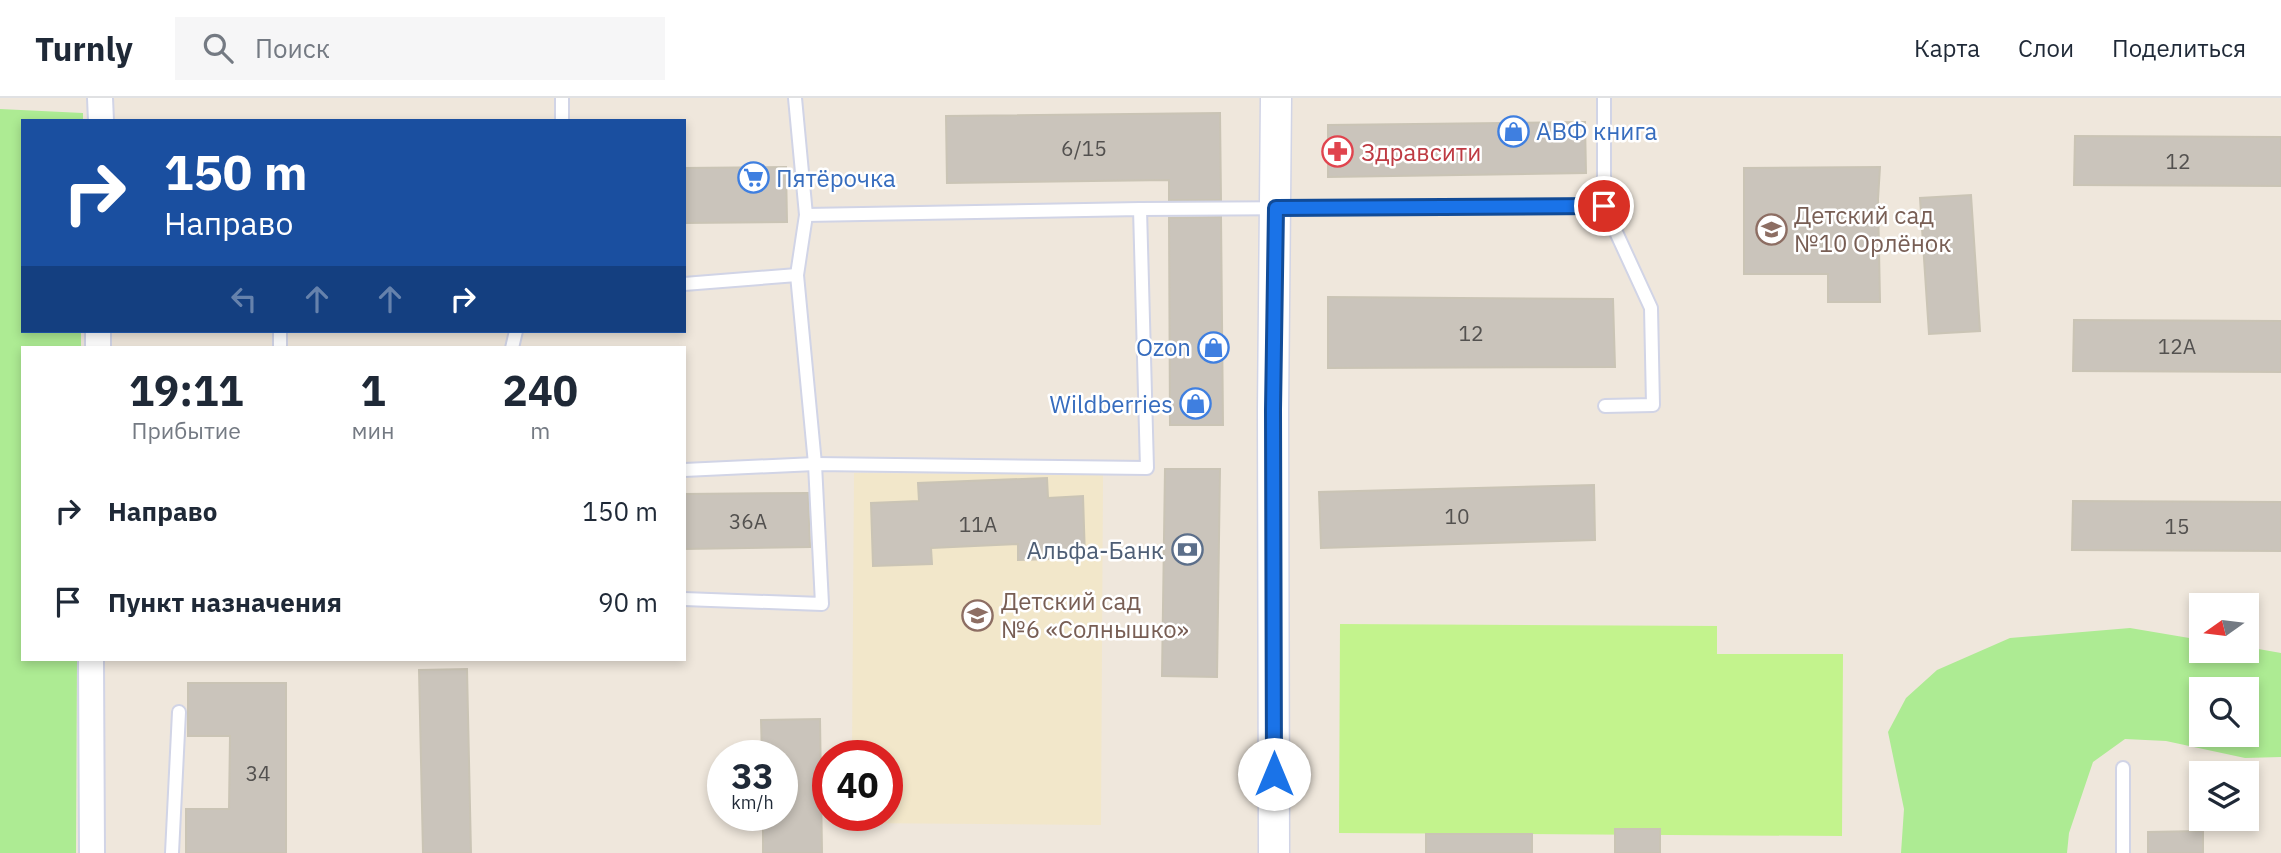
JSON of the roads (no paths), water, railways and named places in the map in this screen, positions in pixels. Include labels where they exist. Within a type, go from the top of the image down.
[{"type":"street","points":[[100,98],[101,119]]},
{"type":"street","points":[[1275,853],[1273,410],[1276,98]]},
{"type":"street","points":[[91,661],[92,853]]},
{"type":"lane","points":[[562,98],[562,119]]},
{"type":"lane","points":[[686,599],[822,604],[815,464],[797,275],[806,215],[795,98]]},
{"type":"lane","points":[[1604,98],[1604,206],[1651,308],[1653,405],[1605,405]]},
{"type":"lane","points":[[806,215],[1140,209],[1604,206]]},
{"type":"lane","points":[[686,470],[815,464],[1147,468],[1140,209]]},
{"type":"lane","points":[[686,284],[797,275]]},
{"type":"lane","points":[[172,853],[179,712]]},
{"type":"lane","points":[[2123,768],[2123,853]]},
{"type":"place","name":"АВФ книга","points":[[1513,131]]},
{"type":"place","name":"Здравсити","points":[[1338,152]]},
{"type":"place","name":"Пятёрочка","points":[[753,178]]},
{"type":"place","name":"Детский сад №10 Орлёнок","points":[[1771,229]]},
{"type":"place","name":"Ozon","points":[[1214,347]]},
{"type":"place","name":"Wildberries","points":[[1196,404]]},
{"type":"place","name":"Альфа-Банк","points":[[1187,550]]},
{"type":"place","name":"Детский сад №6 «Солнышко»","points":[[978,615]]}]
